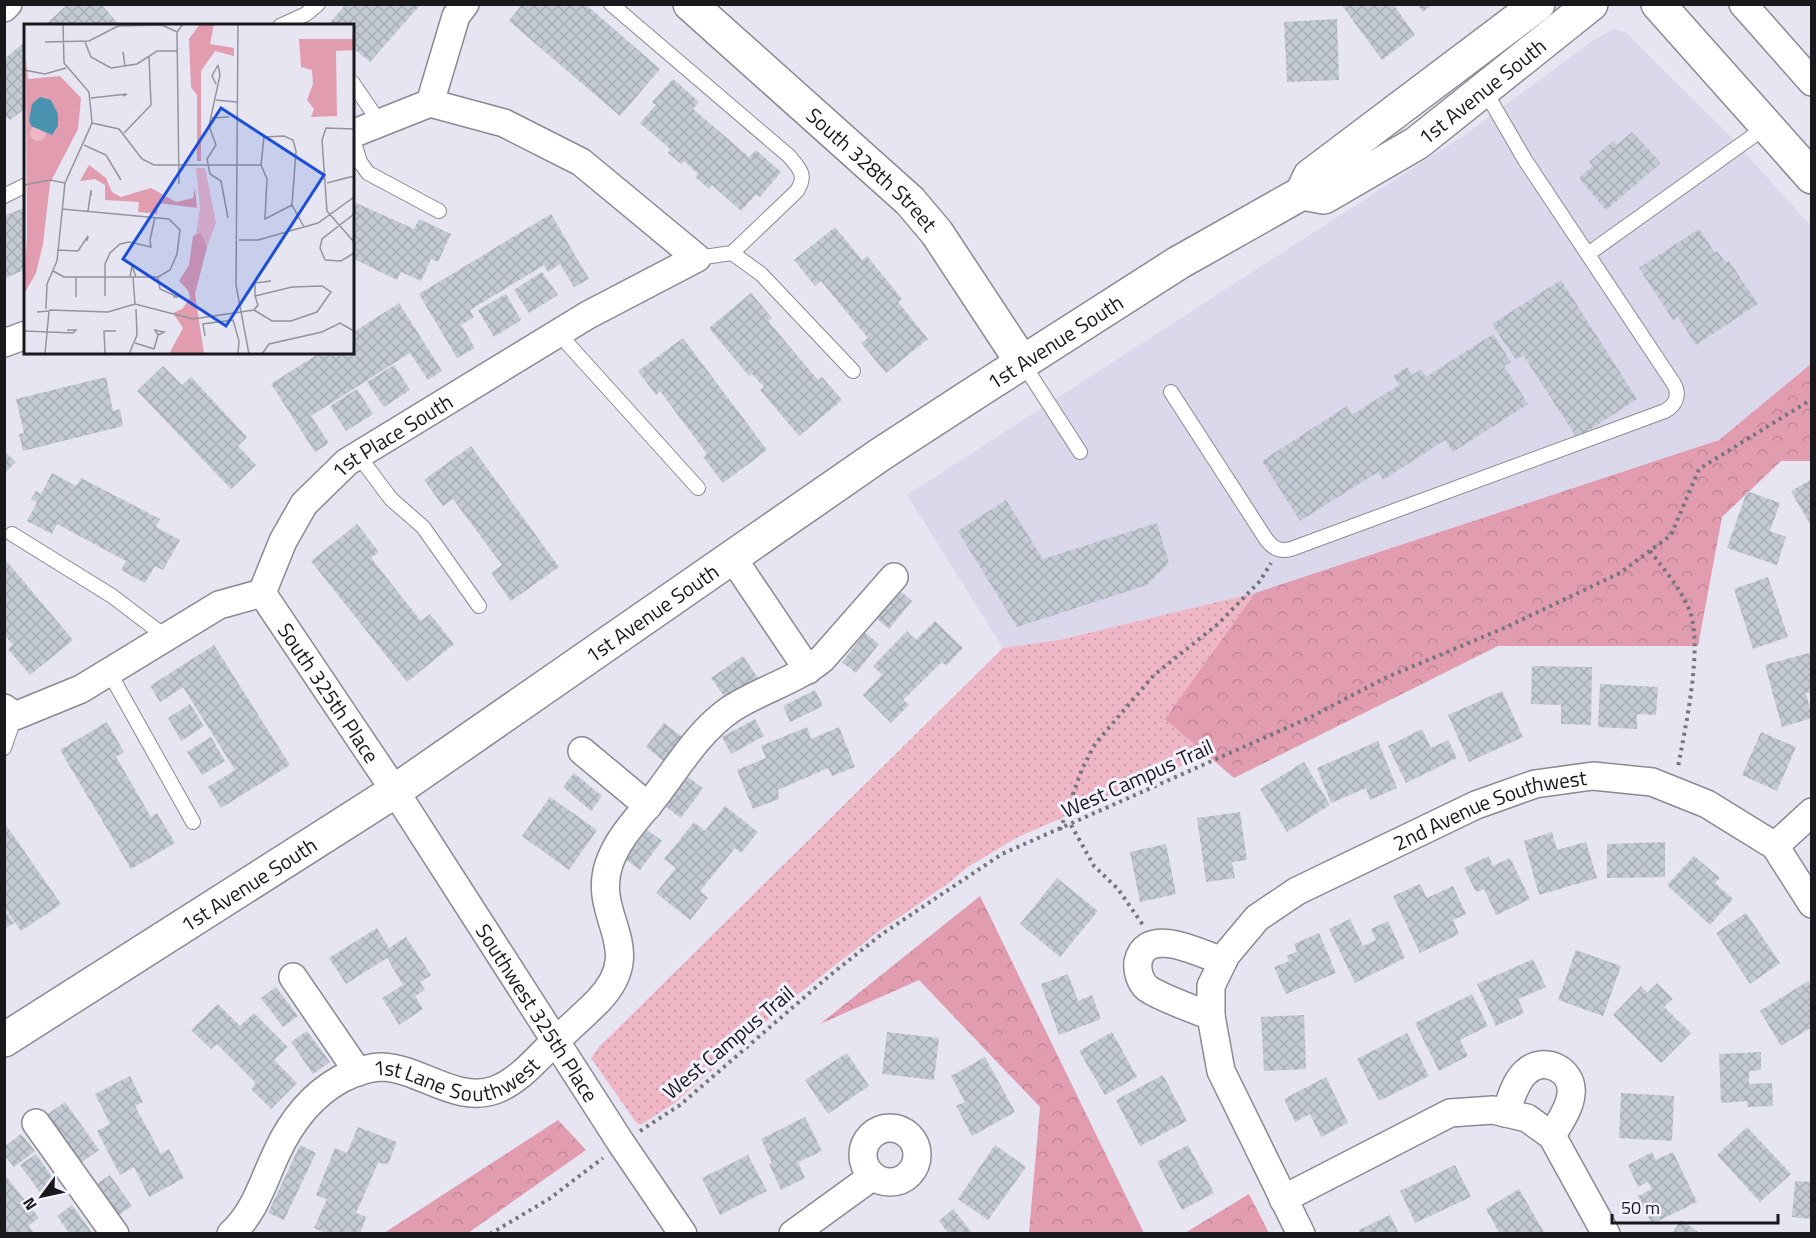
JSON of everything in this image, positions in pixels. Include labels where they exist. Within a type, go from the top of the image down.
[{"type":"main road","name":"South 328th Street","points":[[690,4],[910,201],[961,267],[1022,362]]},
{"type":"main road","name":"1st Avenue South","points":[[4,1040],[396,791],[881,454],[1178,263],[1302,193],[1310,176],[1538,4]]},
{"type":"main road","name":"1st Avenue South","points":[[1302,193],[1324,197],[1417,143],[1485,91],[1591,4]]},
{"type":"main road","points":[[1658,4],[1812,177]]},
{"type":"street","points":[[4,8],[8,4]]},
{"type":"street","points":[[430,103],[456,16],[465,4]]},
{"type":"street","points":[[1743,4],[1812,82]]},
{"type":"street","points":[[354,134],[430,103],[504,123],[580,162],[697,258]]},
{"type":"street","name":"1st Place South","points":[[262,593],[283,541],[304,504],[347,462],[588,315],[697,258]]},
{"type":"street","points":[[4,343],[24,336]]},
{"type":"street","points":[[732,557],[808,670]]},
{"type":"street","name":"1st Lane Southwest","points":[[231,1233],[249,1214],[277,1152],[304,1109],[324,1090],[358,1072],[373,1068],[388,1068],[458,1091],[486,1092],[513,1081],[605,994],[618,974],[621,950],[606,896],[607,871],[620,842],[700,738],[721,716],[756,695],[808,670],[822,659],[894,577]]},
{"type":"street","points":[[10,712],[81,689],[219,605],[262,593]]},
{"type":"street","name":"South 325th Place","points":[[262,593],[396,791]]},
{"type":"street","points":[[582,751],[648,806]]},
{"type":"street","name":"2nd Avenue Southwest","points":[[1301,1233],[1221,1071],[1211,1016],[1210,986],[1225,958],[1257,918],[1297,891],[1476,805],[1535,784],[1593,776],[1652,782],[1707,804],[1775,846]]},
{"type":"street","name":"Southwest 325th Place","points":[[396,791],[621,1143],[683,1233]]},
{"type":"street","points":[[1812,812],[1775,846],[1812,904]]},
{"type":"street","points":[[1211,1016],[1147,987],[1141,981],[1138,963],[1147,948],[1163,942],[1225,958]]},
{"type":"street","name":"1st Lane Southwest","points":[[293,977],[358,1072]]},
{"type":"street","points":[[1505,1113],[1520,1079],[1526,1072],[1534,1066],[1552,1065],[1561,1070],[1571,1085],[1569,1104],[1552,1136]]},
{"type":"street","points":[[1283,1199],[1450,1113],[1493,1110],[1527,1118],[1552,1136],[1606,1233]]},
{"type":"street","points":[[36,1123],[115,1233]]},
{"type":"street","points":[[793,1233],[873,1176]]},
{"type":"lane","points":[[290,24],[310,20],[318,4]]},
{"type":"lane","points":[[611,4],[789,156],[802,174],[803,182],[797,191],[732,254],[761,274],[853,371]]},
{"type":"lane","points":[[354,85],[380,123]]},
{"type":"lane","points":[[1171,392],[1266,539],[1279,550],[1291,549],[1665,411],[1672,406],[1677,397],[1674,384],[1525,160],[1485,91]]},
{"type":"lane","points":[[1588,254],[1767,126]]},
{"type":"lane","points":[[354,142],[360,162],[368,173],[439,211]]},
{"type":"lane","points":[[4,196],[24,186]]},
{"type":"lane","name":"1st Place South","points":[[697,258],[732,254]]},
{"type":"lane","points":[[558,333],[698,488]]},
{"type":"lane","points":[[1022,362],[1080,452]]},
{"type":"lane","points":[[358,455],[391,499],[423,527],[479,606]]},
{"type":"lane","points":[[12,534],[112,596],[166,637]]},
{"type":"lane","points":[[109,672],[193,822]]},
{"type":"lane","points":[[4,748],[10,712]]},
{"type":"path","name":"West Campus Trail","points":[[490,1233],[549,1199],[621,1143],[680,1105],[747,1049],[829,975],[882,934],[1002,854],[1311,717],[1385,678],[1502,629],[1620,573],[1671,535],[1699,469],[1812,399]]},
{"type":"path","points":[[1060,830],[1082,769],[1095,744],[1154,675],[1218,624],[1260,581],[1279,550]]},
{"type":"path","points":[[1650,551],[1676,586],[1689,610],[1693,629],[1692,679],[1674,791]]},
{"type":"path","points":[[1071,825],[1094,866],[1127,901],[1154,944]]},
{"type":"shaded area","points":[[1614,29],[1625,32],[1731,137],[1811,226],[1811,364],[1719,440],[1255,593],[1059,640],[1003,648],[907,495],[1466,134],[1595,39]]},
{"type":"shaded area","points":[[1255,593],[1166,718],[1207,755],[1018,837],[966,868],[949,883],[879,931],[788,1002],[676,1102],[642,1124],[635,1121],[591,1058],[599,1047],[1003,648],[1059,640]]},
{"type":"green space","points":[[1811,364],[1811,461],[1781,461],[1722,517],[1698,646],[1498,646],[1234,778],[1165,719],[1255,593],[1719,440]]},
{"type":"green space","points":[[980,896],[1144,1233],[1029,1233],[1040,1107],[919,980],[820,1024]]},
{"type":"green space","points":[[558,1120],[586,1150],[468,1233],[384,1233]]},
{"type":"green space","points":[[1249,1194],[1269,1233],[1185,1233]]},
{"type":"building","points":[[68,4],[101,4],[118,24],[46,24]]},
{"type":"building","points":[[346,4],[352,7],[354,4],[421,4],[370,62],[354,49],[354,24],[329,24]]},
{"type":"building","points":[[522,4],[585,4],[660,69],[620,116],[509,21]]},
{"type":"building","points":[[1341,4],[1393,4],[1415,35],[1382,60]]},
{"type":"building","points":[[1417,4],[1433,4],[1423,12]]},
{"type":"building","points":[[1337,19],[1339,80],[1287,82],[1284,22]]},
{"type":"building","points":[[24,43],[24,110],[10,120],[4,114],[4,59]]},
{"type":"building","points":[[673,79],[699,102],[693,109],[749,157],[756,150],[781,172],[760,197],[756,194],[741,211],[712,185],[709,189],[695,177],[698,174],[684,161],[681,164],[668,153],[670,149],[640,123],[656,105],[652,102]]},
{"type":"building","points":[[1632,132],[1661,163],[1606,210],[1579,178],[1593,166],[1589,162],[1613,141],[1617,145]]},
{"type":"building","points":[[354,202],[414,229],[419,219],[451,234],[438,262],[431,259],[421,281],[401,272],[397,280],[354,259]]},
{"type":"building","points":[[24,208],[24,270],[4,279],[4,223],[6,223],[4,216]]},
{"type":"building","points":[[551,214],[589,279],[574,287],[560,264],[548,272],[544,265],[470,310],[474,317],[461,325],[475,348],[457,358],[419,294]]},
{"type":"building","points":[[835,227],[862,260],[867,256],[902,299],[898,302],[928,339],[886,373],[861,343],[868,338],[821,281],[815,286],[794,260]]},
{"type":"building","points":[[1699,229],[1715,253],[1717,251],[1726,263],[1729,261],[1758,304],[1696,345],[1678,317],[1673,320],[1639,268]]},
{"type":"building","points":[[542,272],[558,295],[529,313],[514,290]]},
{"type":"building","points":[[1561,280],[1637,399],[1577,438],[1523,355],[1516,360],[1492,324]]},
{"type":"building","points":[[751,293],[772,318],[768,321],[818,380],[822,377],[842,400],[799,436],[760,390],[764,387],[752,374],[749,376],[709,328]]},
{"type":"building","points":[[506,294],[521,320],[494,337],[478,310]]},
{"type":"building","points":[[399,303],[442,371],[428,380],[410,353],[311,416],[329,443],[315,452],[271,384],[318,354],[354,354],[354,332]]},
{"type":"building","points":[[1493,334],[1511,362],[1504,366],[1528,404],[1453,452],[1445,440],[1383,480],[1378,472],[1300,521],[1262,461],[1347,406],[1352,415],[1399,385],[1393,376],[1407,367],[1412,375],[1421,369],[1426,377]]},
{"type":"building","points":[[683,338],[767,450],[723,483],[703,457],[707,454],[660,391],[656,395],[638,371]]},
{"type":"building","points":[[394,365],[410,390],[384,407],[367,382]]},
{"type":"building","points":[[163,366],[182,385],[191,377],[247,437],[238,446],[256,465],[231,489],[137,391]]},
{"type":"building","points":[[106,377],[113,411],[120,409],[123,426],[23,451],[19,434],[24,433],[16,399]]},
{"type":"building","points":[[357,389],[373,414],[346,431],[330,406]]},
{"type":"building","points":[[471,446],[559,567],[511,601],[491,573],[502,565],[453,499],[443,506],[424,480]]},
{"type":"building","points":[[4,451],[16,462],[4,474]]},
{"type":"building","points":[[52,473],[76,486],[81,478],[160,519],[156,527],[180,540],[163,570],[155,566],[145,583],[121,570],[126,561],[57,524],[52,534],[27,521],[37,502],[31,499],[36,491],[41,494]]},
{"type":"building","points":[[1812,479],[1812,528],[1791,491]]},
{"type":"building","points":[[1747,491],[1780,503],[1770,531],[1786,537],[1777,565],[1727,548]]},
{"type":"building","points":[[1006,500],[1043,559],[1157,523],[1169,563],[1147,585],[1017,627],[958,531]]},
{"type":"building","points":[[357,524],[379,552],[371,558],[421,621],[430,614],[454,644],[407,682],[311,561]]},
{"type":"building","points":[[4,558],[73,640],[30,675],[8,649],[13,645],[4,634]]},
{"type":"building","points":[[1768,577],[1788,637],[1753,649],[1734,589]]},
{"type":"building","points":[[899,590],[912,601],[889,629],[876,618]]},
{"type":"building","points":[[935,621],[963,648],[946,666],[942,662],[903,700],[909,705],[891,723],[863,695],[882,675],[873,666],[907,631],[916,640]]},
{"type":"building","points":[[865,633],[879,644],[856,673],[842,662]]},
{"type":"building","points":[[214,645],[290,765],[221,808],[208,787],[235,770],[183,687],[160,702],[150,686]]},
{"type":"building","points":[[1812,652],[1812,692],[1806,693],[1812,718],[1782,727],[1765,665]]},
{"type":"building","points":[[743,656],[758,678],[727,700],[711,678]]},
{"type":"building","points":[[1532,666],[1592,667],[1591,725],[1561,724],[1561,705],[1531,704]]},
{"type":"building","points":[[1600,684],[1658,687],[1656,715],[1637,714],[1637,729],[1598,727]]},
{"type":"building","points":[[815,690],[823,706],[790,722],[783,706]]},
{"type":"building","points":[[1502,691],[1523,737],[1469,762],[1448,715]]},
{"type":"building","points":[[190,704],[204,726],[181,741],[168,718]]},
{"type":"building","points":[[755,719],[764,736],[731,754],[722,737]]},
{"type":"building","points":[[107,722],[124,752],[116,757],[151,817],[157,813],[175,843],[131,869],[60,750]]},
{"type":"building","points":[[664,723],[685,739],[666,763],[646,747]]},
{"type":"building","points":[[807,727],[811,739],[839,727],[855,767],[832,776],[828,768],[778,790],[779,799],[753,809],[737,770],[766,758],[761,746]]},
{"type":"building","points":[[1422,729],[1431,748],[1448,740],[1457,758],[1406,783],[1388,746]]},
{"type":"building","points":[[1761,732],[1796,747],[1777,791],[1742,775]]},
{"type":"building","points":[[211,737],[225,761],[202,775],[187,752]]},
{"type":"building","points":[[1378,741],[1397,788],[1370,800],[1366,788],[1331,803],[1317,768]]},
{"type":"building","points":[[1304,762],[1330,805],[1287,832],[1260,789]]},
{"type":"building","points":[[574,773],[602,796],[591,811],[563,787]]},
{"type":"building","points":[[688,777],[703,788],[681,818],[666,807]]},
{"type":"building","points":[[550,797],[597,830],[569,870],[522,836]]},
{"type":"building","points":[[725,806],[758,832],[741,853],[735,848],[700,891],[708,898],[690,920],[656,893],[676,868],[664,859],[694,822],[705,831]]},
{"type":"building","points":[[1240,812],[1247,860],[1232,862],[1235,878],[1206,882],[1197,818]]},
{"type":"building","points":[[4,822],[61,904],[21,931],[4,907]]},
{"type":"building","points":[[647,830],[662,841],[640,870],[625,859]]},
{"type":"building","points":[[1552,832],[1557,850],[1586,842],[1597,878],[1539,895],[1524,841]]},
{"type":"building","points":[[1665,842],[1665,877],[1607,878],[1607,844]]},
{"type":"building","points":[[1166,844],[1176,894],[1140,902],[1130,852]]},
{"type":"building","points":[[1489,856],[1493,866],[1510,858],[1530,899],[1496,915],[1484,889],[1476,892],[1464,868]]},
{"type":"building","points":[[1694,856],[1720,878],[1715,883],[1733,899],[1710,925],[1667,885]]},
{"type":"building","points":[[1057,878],[1098,911],[1060,957],[1020,924]]},
{"type":"building","points":[[1420,884],[1427,898],[1453,886],[1466,914],[1453,920],[1459,934],[1420,953],[1393,896]]},
{"type":"building","points":[[4,909],[14,923],[4,929]]},
{"type":"building","points":[[1746,913],[1780,963],[1750,984],[1716,933]]},
{"type":"building","points":[[1350,919],[1363,946],[1376,940],[1371,929],[1388,921],[1405,958],[1355,983],[1329,929]]},
{"type":"building","points":[[377,928],[389,948],[406,937],[431,975],[420,982],[425,990],[415,996],[423,1009],[399,1025],[382,998],[403,985],[387,958],[346,984],[329,958]]},
{"type":"building","points":[[1319,933],[1336,973],[1286,994],[1274,967],[1289,961],[1287,956],[1297,951],[1294,944]]},
{"type":"building","points":[[1576,950],[1621,966],[1603,1016],[1558,1000]]},
{"type":"building","points":[[1533,959],[1546,987],[1518,999],[1524,1013],[1496,1026],[1477,984]]},
{"type":"building","points":[[1068,974],[1078,1001],[1092,995],[1101,1019],[1059,1035],[1041,984]]},
{"type":"building","points":[[1808,981],[1812,987],[1812,1027],[1781,1046],[1760,1011]]},
{"type":"building","points":[[1657,983],[1673,999],[1664,1007],[1691,1033],[1661,1063],[1613,1015],[1641,986],[1647,993]]},
{"type":"building","points":[[276,987],[298,1016],[283,1027],[261,998]]},
{"type":"building","points":[[1472,994],[1488,1026],[1460,1040],[1468,1056],[1439,1071],[1415,1023]]},
{"type":"building","points":[[218,1004],[240,1026],[254,1013],[288,1047],[274,1060],[297,1083],[271,1109],[251,1089],[256,1083],[217,1044],[211,1049],[191,1030]]},
{"type":"building","points":[[1304,1015],[1306,1069],[1264,1071],[1261,1017]]},
{"type":"building","points":[[307,1031],[330,1062],[313,1074],[291,1042]]},
{"type":"building","points":[[887,1032],[939,1038],[934,1080],[882,1074]]},
{"type":"building","points":[[1112,1032],[1137,1077],[1105,1095],[1079,1051]]},
{"type":"building","points":[[1407,1033],[1429,1076],[1379,1101],[1357,1059]]},
{"type":"building","points":[[1761,1052],[1761,1070],[1749,1071],[1749,1084],[1772,1083],[1773,1106],[1747,1107],[1747,1101],[1721,1103],[1719,1054]]},
{"type":"building","points":[[847,1053],[869,1086],[828,1114],[805,1080]]},
{"type":"building","points":[[985,1057],[1015,1112],[972,1136],[956,1106],[965,1102],[951,1076]]},
{"type":"building","points":[[1163,1075],[1187,1121],[1140,1146],[1116,1100]]},
{"type":"building","points":[[130,1076],[143,1102],[135,1106],[161,1154],[169,1149],[184,1178],[149,1197],[134,1167],[120,1175],[97,1131],[110,1124],[95,1094]]},
{"type":"building","points":[[1326,1077],[1348,1123],[1321,1137],[1310,1114],[1295,1122],[1284,1099]]},
{"type":"building","points":[[1621,1093],[1674,1096],[1672,1141],[1619,1138]]},
{"type":"building","points":[[65,1102],[99,1150],[79,1164],[45,1116]]},
{"type":"building","points":[[805,1117],[822,1151],[798,1162],[805,1178],[781,1190],[761,1139]]},
{"type":"building","points":[[358,1127],[397,1142],[388,1164],[378,1163],[356,1213],[366,1217],[360,1234],[327,1234],[314,1228],[327,1199],[316,1195],[335,1148],[347,1153]]},
{"type":"building","points":[[1747,1127],[1791,1174],[1760,1202],[1717,1155]]},
{"type":"building","points":[[21,1134],[35,1151],[14,1167],[4,1155],[4,1147]]},
{"type":"building","points":[[300,1145],[316,1153],[284,1220],[268,1213]]},
{"type":"building","points":[[995,1145],[1026,1167],[988,1220],[958,1199]]},
{"type":"building","points":[[1188,1145],[1214,1193],[1182,1210],[1157,1162]]},
{"type":"building","points":[[1652,1152],[1656,1160],[1673,1152],[1697,1202],[1652,1224],[1638,1196],[1652,1189],[1648,1182],[1638,1187],[1628,1165]]},
{"type":"building","points":[[36,1154],[57,1184],[42,1195],[20,1165]]},
{"type":"building","points":[[748,1155],[767,1191],[720,1215],[702,1178]]},
{"type":"building","points":[[1455,1165],[1471,1197],[1415,1223],[1400,1191]]},
{"type":"building","points":[[4,1174],[39,1218],[28,1226],[35,1234],[4,1234]]},
{"type":"building","points":[[110,1175],[132,1206],[117,1216],[95,1185]]},
{"type":"building","points":[[1795,1181],[1812,1182],[1812,1219],[1792,1217]]},
{"type":"building","points":[[1519,1189],[1545,1234],[1500,1234],[1486,1209]]},
{"type":"building","points":[[72,1205],[93,1234],[70,1234],[57,1216]]},
{"type":"building","points":[[953,1209],[973,1234],[949,1234],[939,1221]]},
{"type":"building","points":[[1390,1215],[1399,1234],[1360,1234],[1359,1230]]},
{"type":"building","points":[[1681,1220],[1701,1234],[1672,1234]]}]
